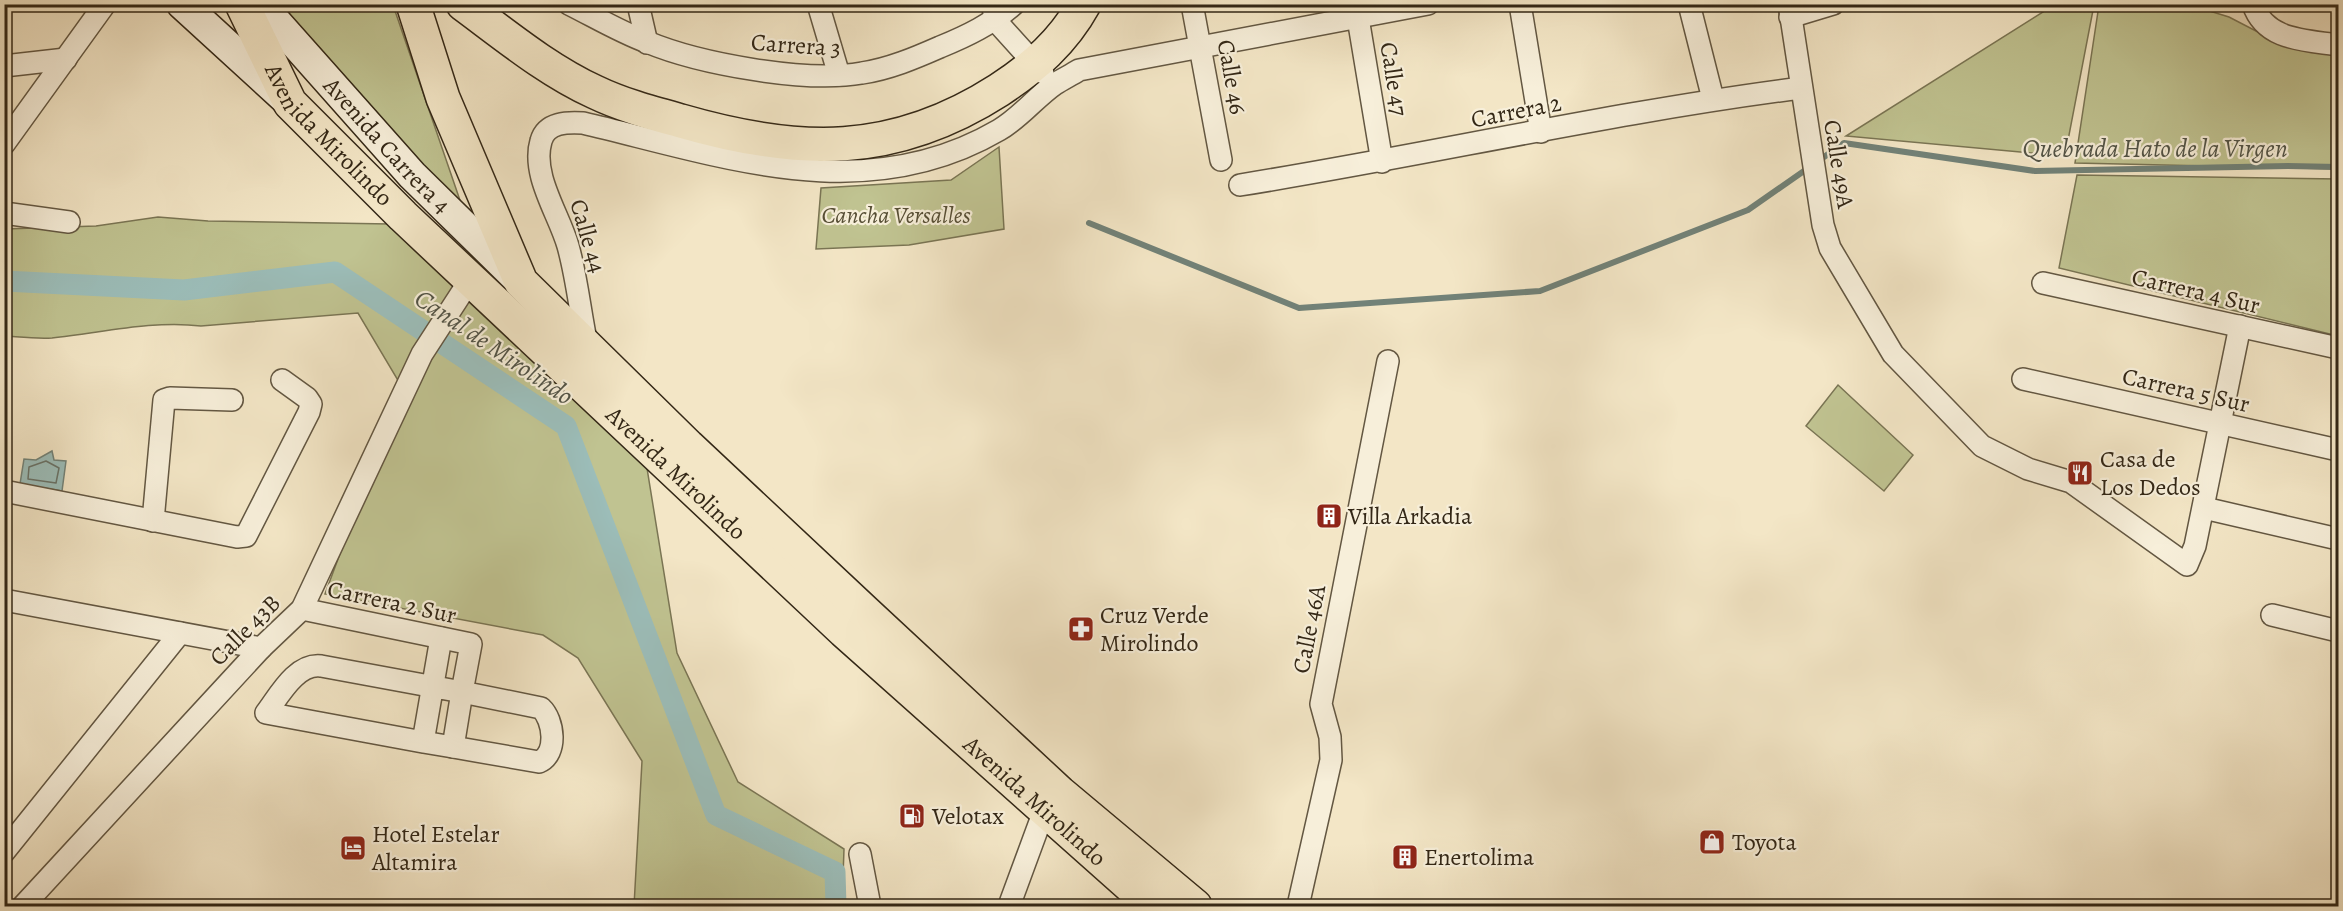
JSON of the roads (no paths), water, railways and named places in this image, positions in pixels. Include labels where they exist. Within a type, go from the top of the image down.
[{"type":"main road","name":"Avenida Carrera 4","points":[[182,4],[290,103]]},
{"type":"main road","points":[[463,4],[564,76],[597,93],[703,128],[784,144],[856,143],[922,129],[953,117],[982,101],[1045,74],[1058,44],[1084,4]]},
{"type":"main road","name":"Avenida Mirolindo","points":[[415,11],[443,98],[521,282],[1052,802],[1153,906]]},
{"type":"main road","name":"Avenida Carrera 4","points":[[252,12],[521,282]]},
{"type":"main road","name":"Avenida Mirolindo","points":[[252,12],[290,103],[471,280],[835,623],[950,727],[1195,906]]},
{"type":"street","points":[[4,144],[105,4]]},
{"type":"street","name":"Carrera 3","points":[[569,4],[647,43],[698,60],[755,69],[839,75],[862,73],[907,62],[1014,4]]},
{"type":"street","points":[[638,4],[647,43]]},
{"type":"street","points":[[818,4],[839,75]]},
{"type":"street","name":"Calle 46","points":[[1192,4],[1221,160]]},
{"type":"street","points":[[994,13],[1045,74],[1079,70],[1201,46],[1357,11],[1428,4]]},
{"type":"street","points":[[1520,4],[1542,132]]},
{"type":"street","points":[[1689,4],[1713,99]]},
{"type":"street","points":[[1790,11],[1833,4]]},
{"type":"street","points":[[2253,4],[2257,17],[2283,37],[2338,45]]},
{"type":"street","name":"Calle 47","points":[[1357,11],[1382,162]]},
{"type":"street","name":"Calle 49A","points":[[1790,11],[1823,225],[1830,248],[1893,354],[1982,446],[2028,469],[2071,482],[2187,565],[2195,546],[2204,508]]},
{"type":"street","points":[[4,66],[66,59]]},
{"type":"street","name":"Calle 44","points":[[587,349],[568,247],[541,173],[539,157],[541,139],[550,128],[562,123],[583,123],[752,164],[819,172],[883,170],[939,159],[1000,130],[1045,74]]},
{"type":"street","name":"Carrera 2","points":[[1239,185],[1382,162],[1713,99],[1801,88]]},
{"type":"street","points":[[4,213],[69,222]]},
{"type":"street","name":"Calle 43B","points":[[23,906],[261,648],[302,609],[422,354],[445,316],[471,280]]},
{"type":"street","name":"Carrera 4 Sur","points":[[2043,283],[2338,348]]},
{"type":"street","points":[[2240,326],[2204,508],[2338,539]]},
{"type":"street","name":"Calle 46A","points":[[1298,906],[1331,760],[1330,737],[1321,704],[1388,361]]},
{"type":"street","name":"Carrera 5 Sur","points":[[2023,379],[2338,450]]},
{"type":"street","points":[[4,491],[237,537],[246,536],[311,404],[307,398],[282,380]]},
{"type":"street","points":[[153,521],[164,400],[170,398],[232,400]]},
{"type":"street","points":[[4,600],[261,648]]},
{"type":"street","name":"Carrera 2 Sur","points":[[302,609],[471,644],[462,692]]},
{"type":"street","points":[[2272,615],[2338,631]]},
{"type":"street","points":[[4,852],[180,633]]},
{"type":"street","points":[[423,742],[441,638]]},
{"type":"street","points":[[313,665],[462,692],[541,708],[550,719],[551,749],[544,759],[531,762],[266,713],[299,673],[313,665]]},
{"type":"street","points":[[453,747],[462,692]]},
{"type":"street","points":[[1009,906],[1052,802]]},
{"type":"street","points":[[860,854],[870,906]]},
{"type":"water","points":[[52,451],[54,460],[66,461],[62,491],[20,484],[24,459],[36,460]]},
{"type":"waterway","name":"Quebrada Hato de la Virgen","points":[[1089,223],[1299,308],[1540,291],[1748,210],[1844,143],[2035,171],[2338,167]]},
{"type":"waterway","name":"Canal de Mirolindo","points":[[4,281],[184,290],[335,272],[566,426],[716,815],[835,872],[836,906]]},
{"type":"place","name":"Casa de Los Dedos","points":[[2080,473]]},
{"type":"place","name":"Villa Arkadia","points":[[1329,516]]},
{"type":"place","name":"Cruz Verde Mirolindo","points":[[1081,629]]},
{"type":"place","name":"Velotax","points":[[912,816]]},
{"type":"place","name":"Toyota","points":[[1712,842]]},
{"type":"place","name":"Hotel Estelar Altamira","points":[[353,848]]},
{"type":"place","name":"Enertolima","points":[[1405,857]]},
{"type":"park label","name":"Cancha Versalles","points":[[896,215]]}]
